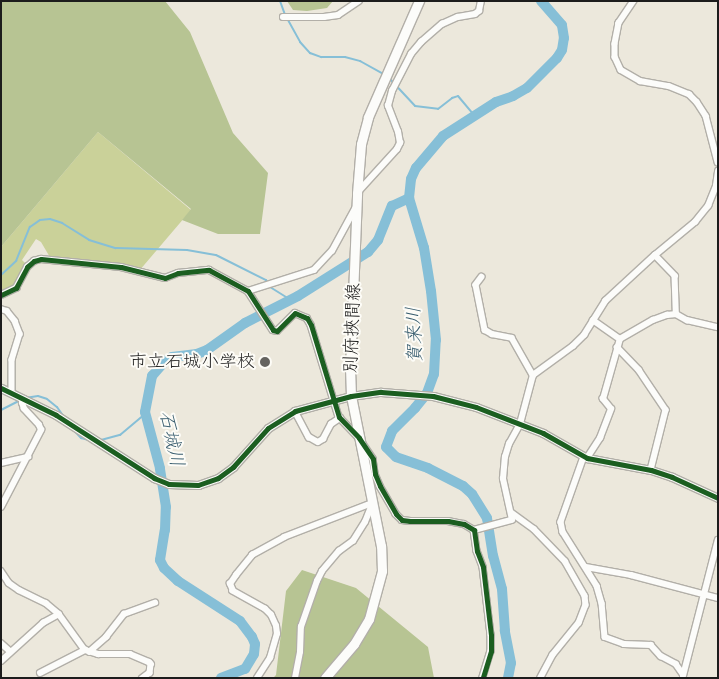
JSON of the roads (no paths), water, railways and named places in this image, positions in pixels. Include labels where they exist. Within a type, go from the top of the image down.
[{"type":"main road","name":"別府挾間線","points":[[324,678],[354,644],[369,619],[382,571],[381,546],[351,396],[350,370],[357,193],[361,144],[368,117],[419,1]]},
{"type":"street","points":[[283,17],[338,15],[359,1]]},
{"type":"street","points":[[357,193],[397,149],[400,143],[388,106],[392,91],[411,54],[421,42],[442,24],[458,17],[475,14],[479,10],[481,1]]},
{"type":"street","points":[[634,1],[619,23],[615,44],[615,57],[621,70],[640,81],[669,86],[689,94],[706,116],[718,162]]},
{"type":"street","points":[[1,295],[16,288],[30,263],[41,259],[121,267],[165,278],[178,274],[209,270],[248,291],[270,327],[277,331],[295,313],[306,318],[311,325],[340,418],[359,438],[373,459],[375,474],[380,486],[396,514],[402,520],[448,521],[464,524],[476,529],[507,523],[512,520],[512,513],[503,479],[509,444],[520,424],[533,375],[573,346],[584,334],[605,301],[655,255],[695,222],[708,206],[716,186],[718,171]]},
{"type":"street","points":[[248,291],[314,270],[332,251],[357,205]]},
{"type":"street","points":[[655,255],[675,276],[676,314]]},
{"type":"street","points":[[482,277],[476,285],[485,330],[492,334],[512,338],[533,375]]},
{"type":"street","points":[[1,309],[8,311],[15,321],[20,334],[12,360],[12,393]]},
{"type":"street","points":[[683,676],[676,664],[661,656],[651,645],[624,644],[605,637],[602,603],[597,586],[563,532],[561,522],[585,458],[600,438],[611,408],[603,399],[616,347],[620,339],[653,320],[667,315],[676,314],[687,320],[718,327]]},
{"type":"street","points":[[593,320],[620,339]]},
{"type":"street","points":[[616,347],[639,370],[666,410],[651,470]]},
{"type":"street","points":[[1,388],[56,415],[154,478],[180,485],[198,485],[218,478],[233,467],[268,428],[295,411],[351,396],[381,392],[449,399],[520,424],[543,434],[585,458],[651,470],[672,477],[718,498]]},
{"type":"street","points":[[1,507],[40,430],[39,424],[24,409],[22,403],[24,399]]},
{"type":"street","points":[[295,411],[309,437],[318,442],[323,439],[332,424],[340,418]]},
{"type":"street","points":[[1,463],[28,457]]},
{"type":"street","points":[[257,678],[270,658],[277,634],[276,626],[271,615],[265,609],[233,591],[230,584],[233,579],[252,555],[284,538],[372,503]]},
{"type":"street","points":[[294,678],[300,652],[300,627],[317,581],[322,571],[339,551],[353,541],[365,522],[372,503]]},
{"type":"street","points":[[512,513],[534,528],[565,561],[585,596],[586,605],[579,623],[552,655],[541,678]]},
{"type":"street","points":[[476,529],[476,551],[483,567],[491,635],[491,651],[483,678]]},
{"type":"street","points":[[683,676],[718,540]]},
{"type":"street","points":[[585,567],[631,575],[718,598]]},
{"type":"street","points":[[1,571],[9,583],[46,603],[59,614],[87,651],[130,654],[149,662],[151,664],[150,673],[143,678]]},
{"type":"street","points":[[40,673],[87,651],[106,637],[124,614],[155,603]]},
{"type":"street","points":[[1,661],[43,623],[59,614]]},
{"type":"street","points":[[1,643],[10,651]]},
{"type":"waterway","points":[[280,1],[285,15]]},
{"type":"waterway","name":"賀来川","points":[[508,678],[511,663],[505,631],[502,589],[493,556],[487,518],[472,494],[463,486],[428,468],[396,457],[386,447],[392,431],[427,393],[434,374],[436,340],[431,291],[424,248],[409,198],[411,179],[416,168],[443,136],[496,102],[513,96],[527,88],[557,58],[562,50],[564,38],[562,25],[541,1]]},
{"type":"waterway","points":[[288,20],[300,42],[310,53],[321,57],[345,57],[360,61],[383,74]]},
{"type":"waterway","points":[[389,78],[415,106],[438,109],[452,98],[458,96],[475,116]]},
{"type":"waterway","name":"石城川","points":[[221,678],[245,669],[254,654],[255,644],[240,621],[178,581],[164,568],[160,560],[165,530],[166,507],[160,468],[145,412],[152,376],[164,362],[172,357],[197,354],[207,350],[245,323],[298,296],[368,252],[378,240],[392,206],[409,198]]},
{"type":"waterway","points":[[1,275],[16,261],[30,227],[40,220],[50,219],[62,223],[89,240],[116,248],[187,250],[216,255],[266,280],[270,287],[291,300]]},
{"type":"waterway","points":[[25,398],[38,396],[47,399],[57,407],[64,417]]},
{"type":"waterway","points":[[1,410],[21,400]]},
{"type":"waterway","points":[[101,440],[120,435],[145,414]]},
{"type":"waterway","points":[[71,427],[81,438],[89,440]]},
{"type":"place","name":"市立石城小学校","points":[[265,362]]}]
